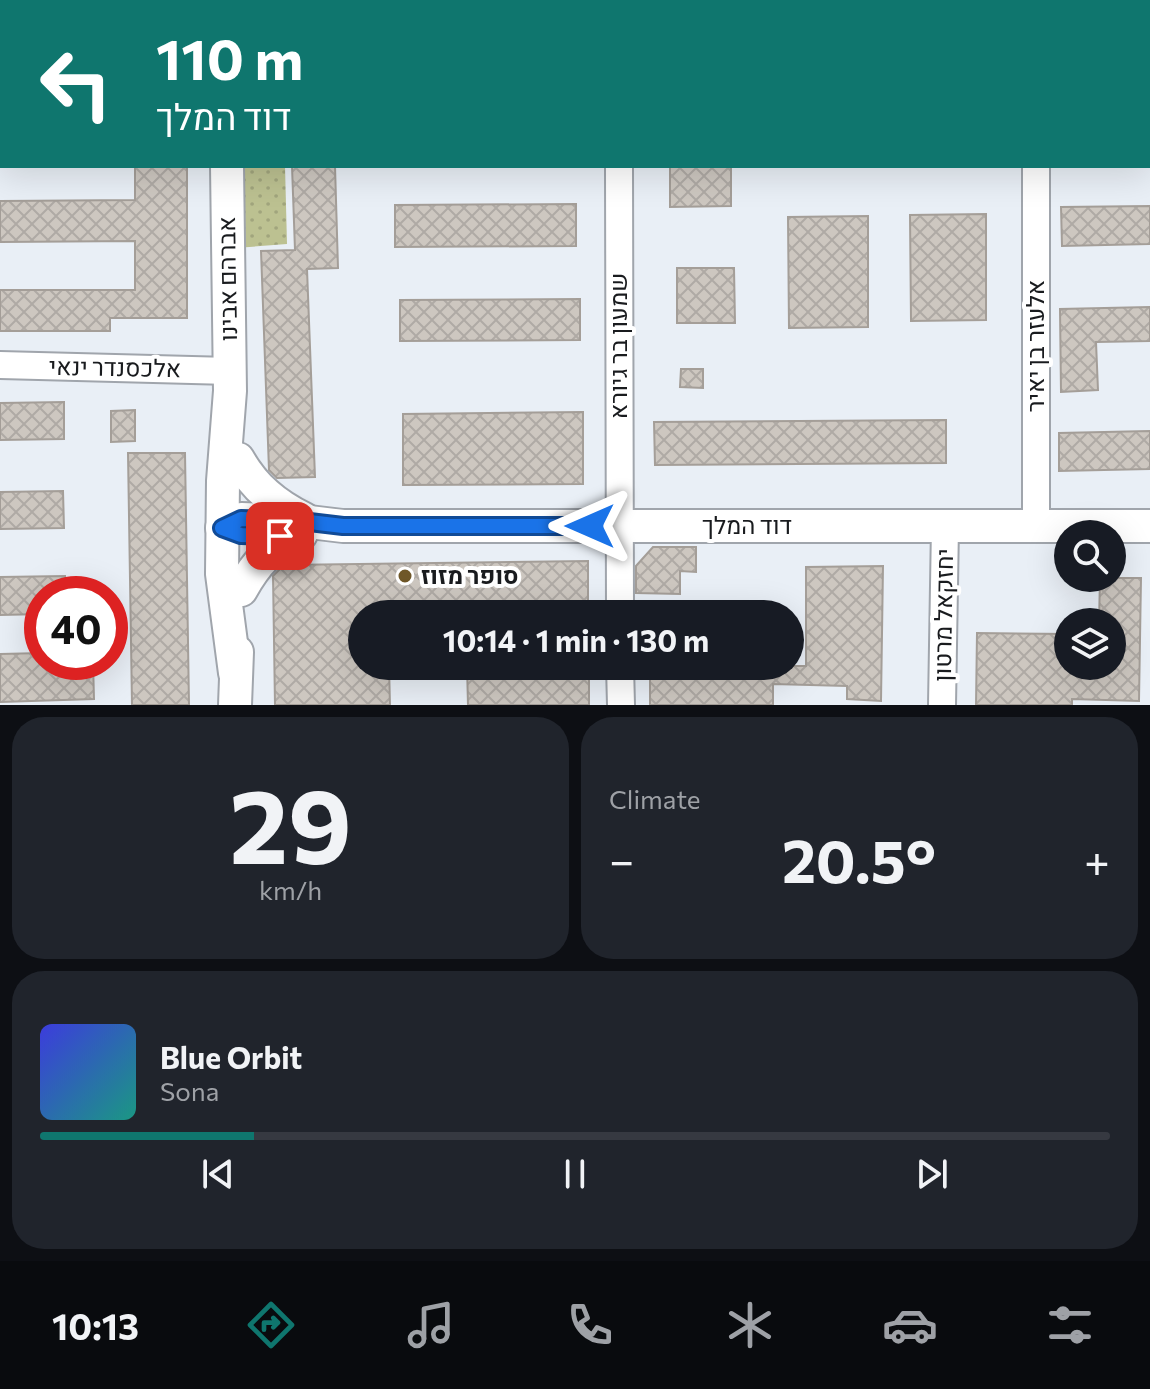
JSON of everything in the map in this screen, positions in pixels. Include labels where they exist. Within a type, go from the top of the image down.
[{"type":"street","name":"אברהם אבינו","points":[[227,168],[234,527],[241,590],[235,705]]},
{"type":"street","name":"שמעון בר גיורא","points":[[619,168],[620,600]]},
{"type":"street","name":"אלעזר בן יאיר","points":[[1036,168],[1036,526]]},
{"type":"street","name":"אלכסנדר ינאי","points":[[0,365],[230,381]]},
{"type":"street","name":"אברהם אבינו","points":[[230,381],[238,459],[225,614],[235,673]]},
{"type":"street","points":[[238,459],[247,475],[265,494],[306,528],[264,556],[241,590]]},
{"type":"street","name":"יחזקאל מרטון","points":[[942,705],[945,526]]},
{"type":"street","name":"דוד המלך","points":[[234,527],[1150,526]]},
{"type":"street","points":[[620,680],[621,705]]},
{"type":"green space","points":[[234,168],[285,168],[287,244],[236,248]]},
{"type":"building","points":[[135,168],[187,168],[187,318],[110,318],[110,331],[0,331],[0,290],[135,290],[135,241],[0,242],[0,201],[135,200]]},
{"type":"building","points":[[292,168],[335,168],[338,268],[307,269],[315,477],[277,478],[269,470],[261,251],[295,250]]},
{"type":"building","points":[[670,168],[731,168],[731,206],[670,207]]},
{"type":"building","points":[[576,204],[576,246],[395,247],[395,205]]},
{"type":"building","points":[[1150,206],[1150,244],[1062,246],[1061,207]]},
{"type":"building","points":[[986,214],[986,320],[911,321],[910,215]]},
{"type":"building","points":[[868,216],[868,327],[789,328],[788,217]]},
{"type":"building","points":[[677,268],[734,268],[735,323],[677,323]]},
{"type":"building","points":[[580,299],[580,340],[400,341],[400,300]]},
{"type":"building","points":[[1150,307],[1150,341],[1096,342],[1098,390],[1061,392],[1060,309]]},
{"type":"building","points":[[681,369],[703,369],[703,388],[680,387]]},
{"type":"building","points":[[64,402],[64,439],[0,440],[0,403]]},
{"type":"building","points":[[135,410],[135,441],[111,442],[111,411]]},
{"type":"building","points":[[583,412],[583,484],[403,485],[403,414]]},
{"type":"building","points":[[946,420],[946,463],[655,465],[654,422]]},
{"type":"building","points":[[1150,431],[1150,469],[1059,471],[1059,433]]},
{"type":"building","points":[[128,453],[185,453],[189,705],[132,705]]},
{"type":"building","points":[[63,491],[64,528],[0,529],[0,492]]},
{"type":"building","points":[[653,547],[696,547],[696,572],[680,571],[680,594],[636,593],[636,566]]},
{"type":"building","points":[[588,561],[588,600],[348,600],[348,680],[389,680],[390,705],[275,705],[273,576],[284,565]]},
{"type":"building","points":[[883,566],[881,701],[847,699],[847,686],[773,684],[773,705],[650,705],[650,680],[804,680],[806,567]]},
{"type":"building","points":[[0,577],[24,577],[24,614],[0,615]]},
{"type":"building","points":[[1126,578],[1141,578],[1139,701],[1072,699],[1072,705],[976,705],[977,633],[1054,634],[1054,680],[1126,680],[1126,608],[1099,608],[1100,592],[1126,592]]},
{"type":"building","points":[[24,653],[24,680],[93,680],[94,699],[0,702],[0,654]]},
{"type":"building","points":[[467,680],[589,680],[589,705],[468,705]]},
{"type":"place","name":"סופר מזוז","points":[[405,576]]},
{"type":"route","points":[[280,536],[241,535],[222,528],[241,519],[343,526],[590,526]]}]
